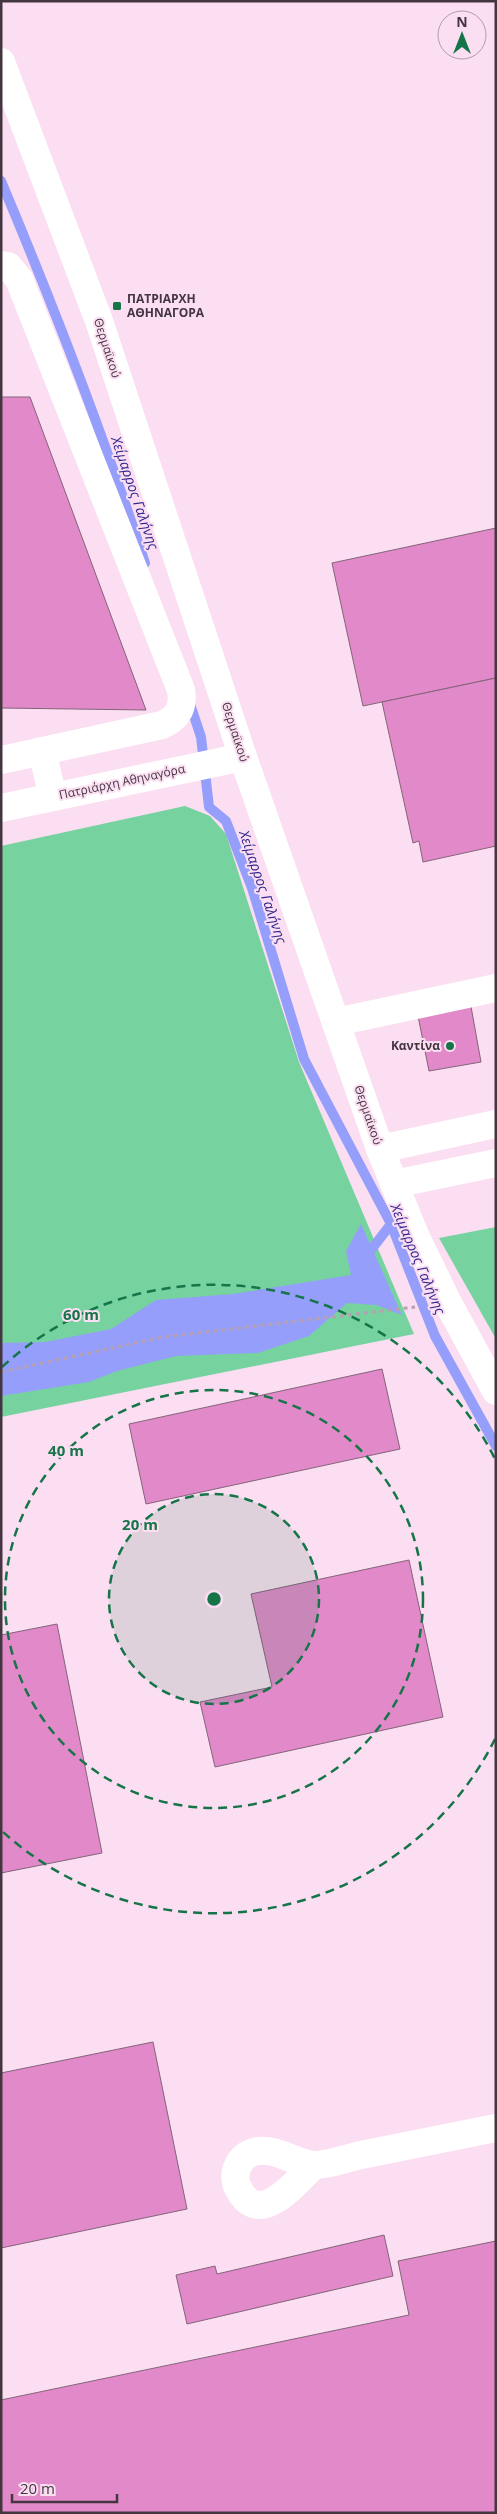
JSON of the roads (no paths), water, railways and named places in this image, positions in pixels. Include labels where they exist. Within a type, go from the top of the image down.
[{"type":"street","name":"Θερμαϊκού","points":[[1,62],[99,321],[243,757],[380,1149],[415,1235],[448,1302],[496,1391]]},
{"type":"street","points":[[1,265],[8,266],[19,279],[181,690],[183,701],[180,712],[172,721],[162,725],[1,760]]},
{"type":"street","points":[[42,751],[53,797]]},
{"type":"street","name":"Πατριάρχη Αθηναγόρα","points":[[1,808],[243,757]]},
{"type":"street","points":[[336,1022],[496,988]]},
{"type":"street","points":[[380,1149],[496,1124]]},
{"type":"street","points":[[394,1184],[496,1163]]},
{"type":"street","points":[[314,2165],[496,2128]]},
{"type":"water","points":[[361,1224],[402,1315],[376,1305],[347,1303],[309,1336],[258,1353],[176,1356],[117,1371],[89,1382],[1,1396],[1,1343],[45,1342],[111,1329],[156,1300],[233,1294],[351,1275],[346,1251]]},
{"type":"waterway","name":"Χείμαρρος Γαλήνης","points":[[1,181],[77,371],[145,563]]},
{"type":"waterway","name":"Χείμαρρος Γαλήνης","points":[[189,701],[201,737],[209,807],[226,821],[252,888],[304,1059],[391,1224],[435,1336],[496,1446]]},
{"type":"waterway","points":[[364,1259],[391,1224]]},
{"type":"place","name":"ΠΑΤΡΙΑΡΧΗ ΑΘΗΝΑΓΟΡΑ","points":[[117,306]]},
{"type":"place","name":"Καντίνα","points":[[450,1046]]}]
